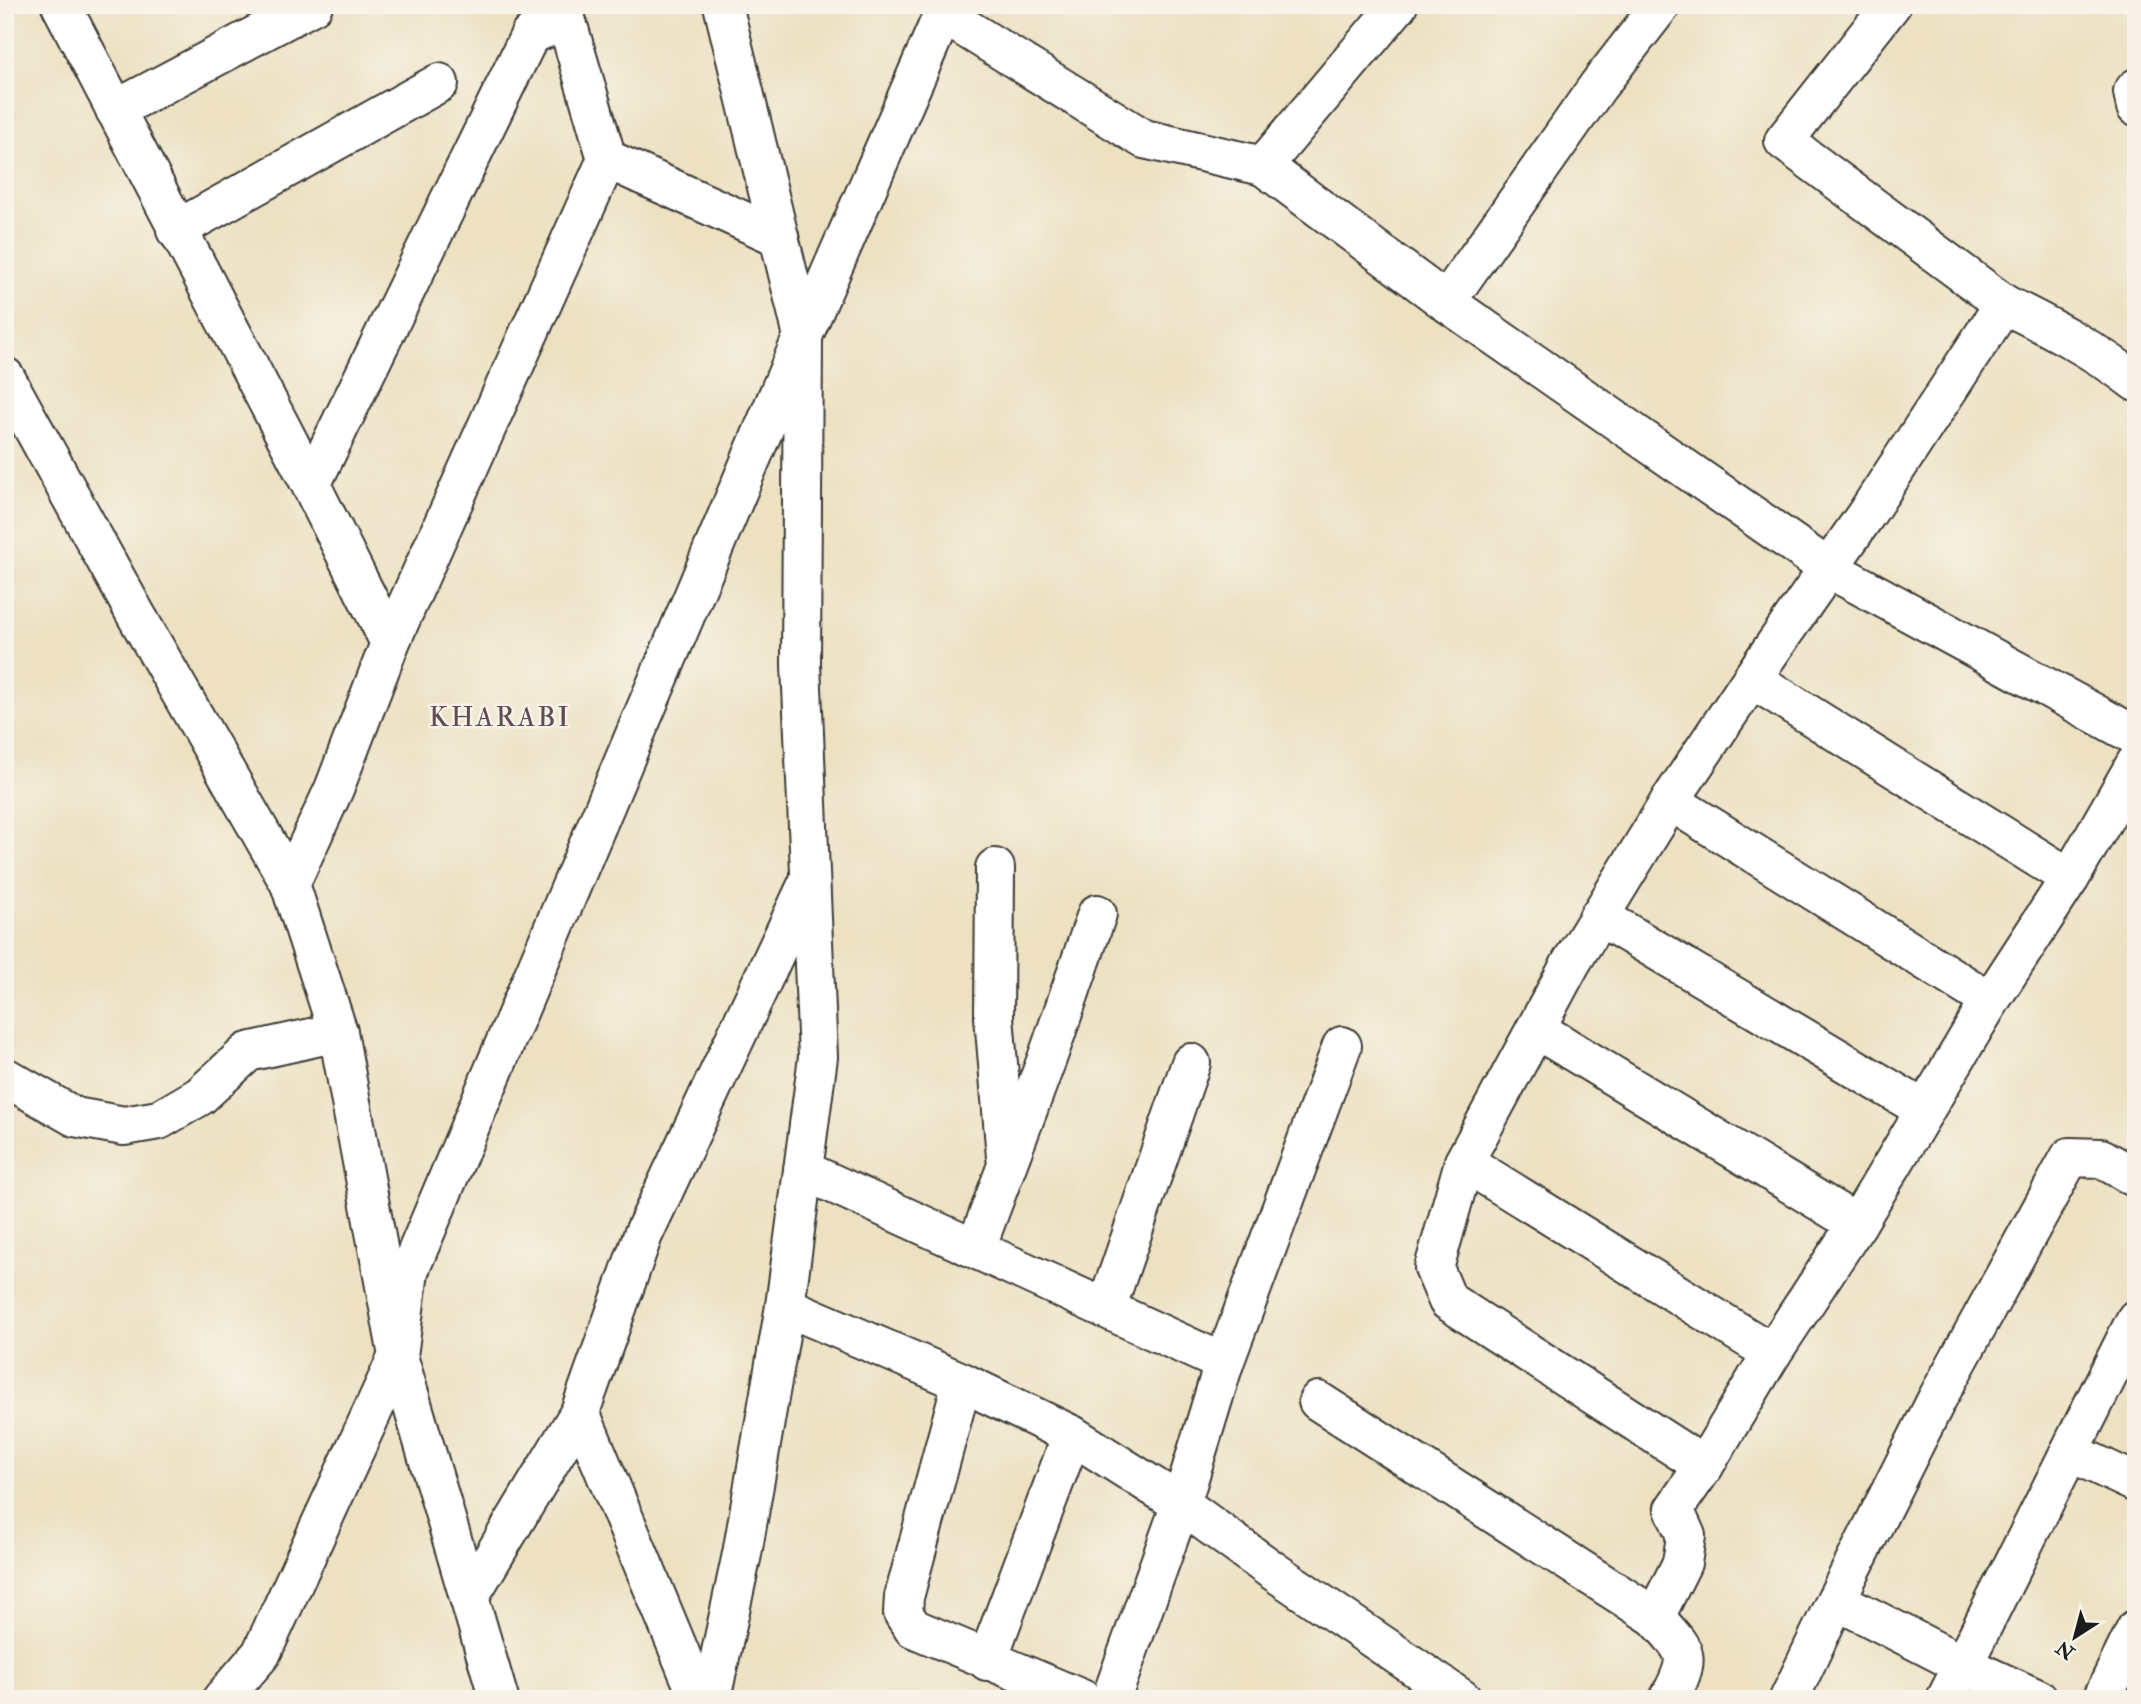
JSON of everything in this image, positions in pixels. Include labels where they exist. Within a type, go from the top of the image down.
[{"type":"street","points":[[61,5],[311,485],[390,643]]},
{"type":"street","points":[[115,110],[313,5]]},
{"type":"street","points":[[711,1699],[742,1555],[785,1306],[818,1057],[800,664],[803,336],[723,5]]},
{"type":"street","points":[[1263,166],[1398,5]]},
{"type":"street","points":[[1446,302],[1598,86],[1661,5]]},
{"type":"street","points":[[1891,5],[1784,141],[2004,304],[2109,360],[2136,382]]},
{"type":"street","points":[[222,1699],[261,1654],[398,1356],[408,1271],[803,336],[945,10],[1144,139],[1263,166],[1446,302],[1828,568],[2136,736]]},
{"type":"street","points":[[290,884],[334,789],[390,643],[607,159],[564,13],[530,35],[311,485]]},
{"type":"street","points":[[176,230],[439,83]]},
{"type":"street","points":[[2136,88],[2133,92],[2136,107]]},
{"type":"street","points":[[607,159],[779,237]]},
{"type":"street","points":[[1704,1466],[1448,1301],[1434,1268],[1464,1162],[1571,963],[1670,802],[2004,304]]},
{"type":"street","points":[[5,377],[290,884],[338,1032],[398,1356],[499,1699]]},
{"type":"street","points":[[1752,678],[2070,878]]},
{"type":"street","points":[[1655,1617],[1682,1563],[1686,1536],[1674,1509],[1857,1224],[1990,1001],[2070,878],[2136,763]]},
{"type":"street","points":[[1670,802],[1990,1001]]},
{"type":"street","points":[[995,867],[995,1017],[1007,1163]]},
{"type":"street","points":[[469,1597],[580,1412],[643,1235],[810,878]]},
{"type":"street","points":[[976,1248],[1048,1056],[1097,914]]},
{"type":"street","points":[[1599,916],[1925,1110]]},
{"type":"street","points":[[1536,1029],[1857,1224]]},
{"type":"street","points":[[5,1077],[75,1117],[124,1125],[159,1120],[200,1096],[247,1052],[338,1032]]},
{"type":"street","points":[[1111,1699],[1181,1504],[1224,1363],[1342,1046]]},
{"type":"street","points":[[1106,1308],[1191,1063]]},
{"type":"street","points":[[1789,1699],[1937,1399],[2070,1157],[2101,1158],[2136,1178]]},
{"type":"street","points":[[1464,1162],[1772,1353]]},
{"type":"street","points":[[803,1170],[1224,1363]]},
{"type":"street","points":[[785,1306],[962,1382],[1072,1435],[1181,1504],[1272,1570],[1462,1699]]},
{"type":"street","points":[[1946,1699],[2136,1319]]},
{"type":"street","points":[[962,1382],[904,1597],[903,1613],[913,1628],[1082,1699]]},
{"type":"street","points":[[1318,1401],[1655,1617],[1682,1647],[1684,1671],[1668,1699]]},
{"type":"street","points":[[580,1412],[699,1699]]},
{"type":"street","points":[[987,1661],[1072,1435]]},
{"type":"street","points":[[2070,1452],[2136,1483]]},
{"type":"street","points":[[1836,1600],[1963,1665],[2038,1699]]},
{"type":"street","points":[[2102,1699],[2136,1629]]},
{"type":"district","name":"KHARABI","points":[[500,716]]}]
